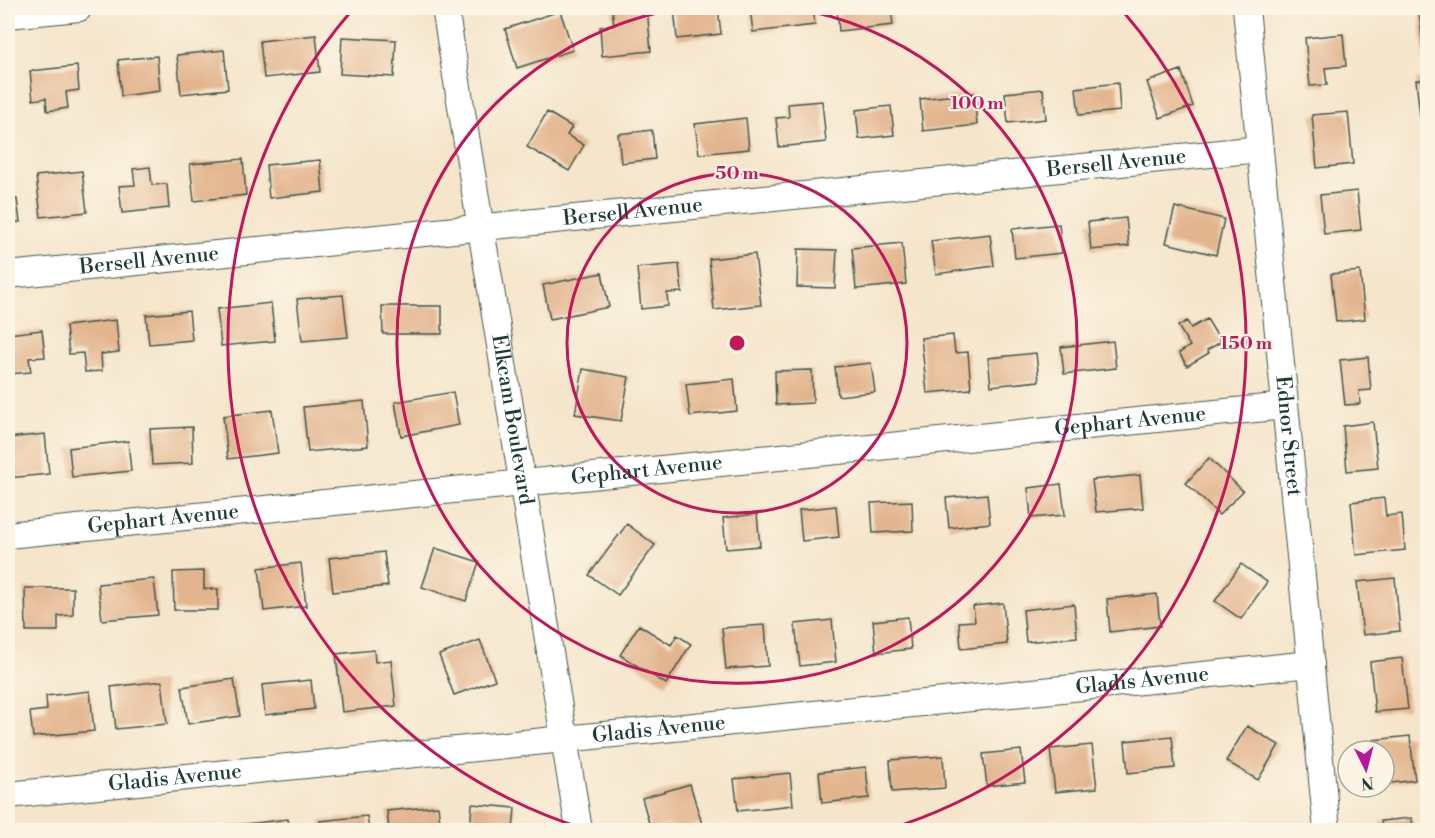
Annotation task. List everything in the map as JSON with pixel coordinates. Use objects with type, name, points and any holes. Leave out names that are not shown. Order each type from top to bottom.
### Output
[{"type":"street","points":[[8,15],[79,8]]},
{"type":"street","name":"Elkcam Boulevard","points":[[445,8],[579,831]]},
{"type":"street","name":"Ednor Street","points":[[1246,8],[1327,831]]},
{"type":"street","name":"Bersell Avenue","points":[[8,275],[1260,149]]},
{"type":"street","name":"Gephart Avenue","points":[[8,535],[1285,406]]},
{"type":"street","name":"Gladis Avenue","points":[[8,795],[1311,664]]},
{"type":"building","points":[[612,8],[647,8],[651,51],[602,56],[600,27],[614,25]]},
{"type":"building","points":[[674,8],[718,8],[721,34],[677,39]]},
{"type":"building","points":[[750,8],[813,8],[815,25],[753,32]]},
{"type":"building","points":[[837,8],[891,8],[893,25],[839,31]]},
{"type":"building","points":[[1428,10],[1428,58],[1424,58],[1419,11]]},
{"type":"building","points":[[560,11],[573,50],[517,68],[505,29]]},
{"type":"building","points":[[1343,34],[1346,66],[1325,68],[1327,85],[1310,86],[1305,38]]},
{"type":"building","points":[[316,35],[320,72],[264,78],[260,41]]},
{"type":"building","points":[[342,37],[396,40],[394,77],[340,74]]},
{"type":"building","points":[[224,50],[228,89],[181,94],[177,55]]},
{"type":"building","points":[[157,56],[160,91],[121,96],[118,60]]},
{"type":"building","points":[[77,66],[79,90],[66,92],[68,108],[47,111],[46,98],[33,100],[30,71]]},
{"type":"building","points":[[1181,70],[1193,106],[1160,118],[1147,82]]},
{"type":"building","points":[[1428,79],[1428,115],[1420,116],[1416,80]]},
{"type":"building","points":[[1118,83],[1120,111],[1079,115],[1076,88]]},
{"type":"building","points":[[1043,89],[1046,119],[1008,123],[1005,93]]},
{"type":"building","points":[[974,93],[977,125],[923,131],[920,99]]},
{"type":"building","points":[[822,101],[826,142],[779,147],[776,118],[789,117],[788,104]]},
{"type":"building","points":[[891,106],[894,135],[859,139],[856,110]]},
{"type":"building","points":[[547,112],[572,127],[567,135],[584,145],[569,171],[527,147]]},
{"type":"building","points":[[1348,112],[1353,164],[1317,168],[1312,115]]},
{"type":"building","points":[[746,118],[749,149],[699,154],[695,124]]},
{"type":"building","points":[[652,130],[655,159],[621,163],[618,134]]},
{"type":"building","points":[[243,159],[246,195],[194,201],[190,164]]},
{"type":"building","points":[[320,160],[323,192],[269,198],[266,165]]},
{"type":"building","points":[[150,167],[152,185],[167,184],[169,208],[122,213],[119,186],[135,185],[133,169]]},
{"type":"building","points":[[82,171],[87,212],[41,217],[36,176]]},
{"type":"building","points":[[1357,191],[1361,230],[1324,234],[1320,195]]},
{"type":"building","points":[[17,199],[20,222],[8,223],[8,200]]},
{"type":"building","points":[[1175,207],[1224,219],[1216,255],[1166,243]]},
{"type":"building","points":[[1126,218],[1129,246],[1091,250],[1088,222]]},
{"type":"building","points":[[1059,224],[1062,253],[1015,258],[1012,229]]},
{"type":"building","points":[[990,234],[994,266],[936,274],[931,241]]},
{"type":"building","points":[[902,243],[906,284],[856,289],[852,248]]},
{"type":"building","points":[[798,249],[837,250],[835,288],[797,287]]},
{"type":"building","points":[[755,254],[761,305],[714,310],[709,259]]},
{"type":"building","points":[[679,264],[682,292],[667,293],[668,306],[641,309],[637,268]]},
{"type":"building","points":[[1360,271],[1365,319],[1336,322],[1331,274]]},
{"type":"building","points":[[602,273],[609,307],[550,319],[543,285]]},
{"type":"building","points":[[343,295],[348,337],[302,341],[297,299]]},
{"type":"building","points":[[271,303],[275,341],[221,346],[217,309]]},
{"type":"building","points":[[382,306],[442,306],[442,334],[383,334]]},
{"type":"building","points":[[189,311],[192,340],[149,344],[146,315]]},
{"type":"building","points":[[1207,319],[1221,342],[1207,350],[1209,353],[1187,366],[1179,353],[1190,346],[1178,326],[1187,321],[1191,328]]},
{"type":"building","points":[[116,320],[119,352],[101,354],[102,371],[85,372],[83,353],[69,354],[66,326]]},
{"type":"building","points":[[42,330],[45,357],[29,358],[31,372],[8,374],[8,334]]},
{"type":"building","points":[[953,335],[955,353],[968,352],[971,389],[927,393],[921,338]]},
{"type":"building","points":[[1113,341],[1116,368],[1064,374],[1061,347]]},
{"type":"building","points":[[1036,353],[1039,381],[991,386],[988,358]]},
{"type":"building","points":[[1368,357],[1371,390],[1359,391],[1360,404],[1345,405],[1340,360]]},
{"type":"building","points":[[871,363],[875,392],[838,396],[835,367]]},
{"type":"building","points":[[583,369],[629,377],[621,421],[575,414]]},
{"type":"building","points":[[812,370],[813,403],[776,405],[775,371]]},
{"type":"building","points":[[734,379],[737,411],[690,416],[686,384]]},
{"type":"building","points":[[453,392],[459,425],[401,436],[395,402]]},
{"type":"building","points":[[364,401],[368,446],[308,452],[303,407]]},
{"type":"building","points":[[272,410],[278,453],[228,459],[223,416]]},
{"type":"building","points":[[1373,422],[1378,468],[1347,471],[1343,426]]},
{"type":"building","points":[[192,427],[193,463],[152,465],[150,429]]},
{"type":"building","points":[[45,434],[49,474],[8,478],[8,438]]},
{"type":"building","points":[[128,441],[131,471],[72,477],[69,448]]},
{"type":"building","points":[[1209,458],[1243,491],[1219,515],[1186,483]]},
{"type":"building","points":[[1140,475],[1143,508],[1096,512],[1092,480]]},
{"type":"building","points":[[1061,484],[1065,515],[1031,518],[1028,488]]},
{"type":"building","points":[[987,494],[990,523],[949,528],[946,498]]},
{"type":"building","points":[[1384,498],[1386,516],[1402,514],[1405,550],[1356,555],[1351,502]]},
{"type":"building","points":[[912,501],[913,531],[873,533],[871,503]]},
{"type":"building","points":[[836,506],[839,537],[802,541],[799,510]]},
{"type":"building","points":[[757,514],[760,546],[726,549],[723,518]]},
{"type":"building","points":[[627,524],[655,545],[618,595],[589,575]]},
{"type":"building","points":[[435,548],[479,562],[466,601],[422,587]]},
{"type":"building","points":[[384,552],[388,586],[333,592],[329,558]]},
{"type":"building","points":[[301,563],[306,606],[264,611],[259,568]]},
{"type":"building","points":[[1241,564],[1267,582],[1241,619],[1215,601]]},
{"type":"building","points":[[204,571],[204,589],[218,589],[218,610],[174,610],[173,572]]},
{"type":"building","points":[[1395,578],[1400,631],[1363,635],[1357,582]]},
{"type":"building","points":[[154,579],[158,615],[102,620],[98,584]]},
{"type":"building","points":[[25,588],[73,588],[73,615],[58,616],[58,631],[26,631]]},
{"type":"building","points":[[1157,594],[1160,626],[1110,632],[1107,599]]},
{"type":"building","points":[[1003,603],[1007,644],[961,649],[959,622],[975,621],[973,606]]},
{"type":"building","points":[[1074,604],[1077,637],[1026,642],[1023,610]]},
{"type":"building","points":[[908,617],[911,649],[876,653],[873,621]]},
{"type":"building","points":[[832,620],[836,662],[800,666],[795,624]]},
{"type":"building","points":[[639,625],[671,645],[677,635],[691,644],[666,684],[620,655]]},
{"type":"building","points":[[765,625],[768,666],[726,669],[722,628]]},
{"type":"building","points":[[480,640],[495,680],[454,695],[439,655]]},
{"type":"building","points":[[374,650],[375,662],[391,660],[396,706],[342,712],[336,654]]},
{"type":"building","points":[[1402,658],[1408,709],[1375,712],[1370,662]]},
{"type":"building","points":[[234,679],[240,716],[188,724],[182,687]]},
{"type":"building","points":[[311,680],[314,709],[265,715],[262,685]]},
{"type":"building","points":[[162,681],[167,724],[116,729],[111,687]]},
{"type":"building","points":[[90,691],[94,731],[33,737],[30,712],[47,710],[46,696]]},
{"type":"building","points":[[1247,726],[1279,745],[1258,780],[1226,761]]},
{"type":"building","points":[[1172,736],[1175,768],[1128,773],[1125,741]]},
{"type":"building","points":[[1410,736],[1415,780],[1396,782],[1396,739],[1382,739]]},
{"type":"building","points":[[1092,745],[1097,788],[1055,792],[1050,749]]},
{"type":"building","points":[[1021,750],[1025,782],[987,786],[983,754]]},
{"type":"building","points":[[943,756],[945,788],[892,792],[890,760]]},
{"type":"building","points":[[866,767],[869,798],[822,803],[819,772]]},
{"type":"building","points":[[790,773],[793,805],[738,811],[734,779]]},
{"type":"building","points":[[690,784],[702,824],[672,830],[670,824],[651,830],[642,798]]},
{"type":"building","points":[[472,804],[515,808],[513,830],[470,830]]},
{"type":"building","points":[[438,806],[441,830],[389,830],[387,811]]},
{"type":"building","points":[[367,816],[369,830],[321,830],[320,821]]},
{"type":"building","points":[[1412,818],[1413,830],[1382,830],[1381,821]]},
{"type":"building","points":[[288,819],[290,830],[231,830],[230,826]]}]
